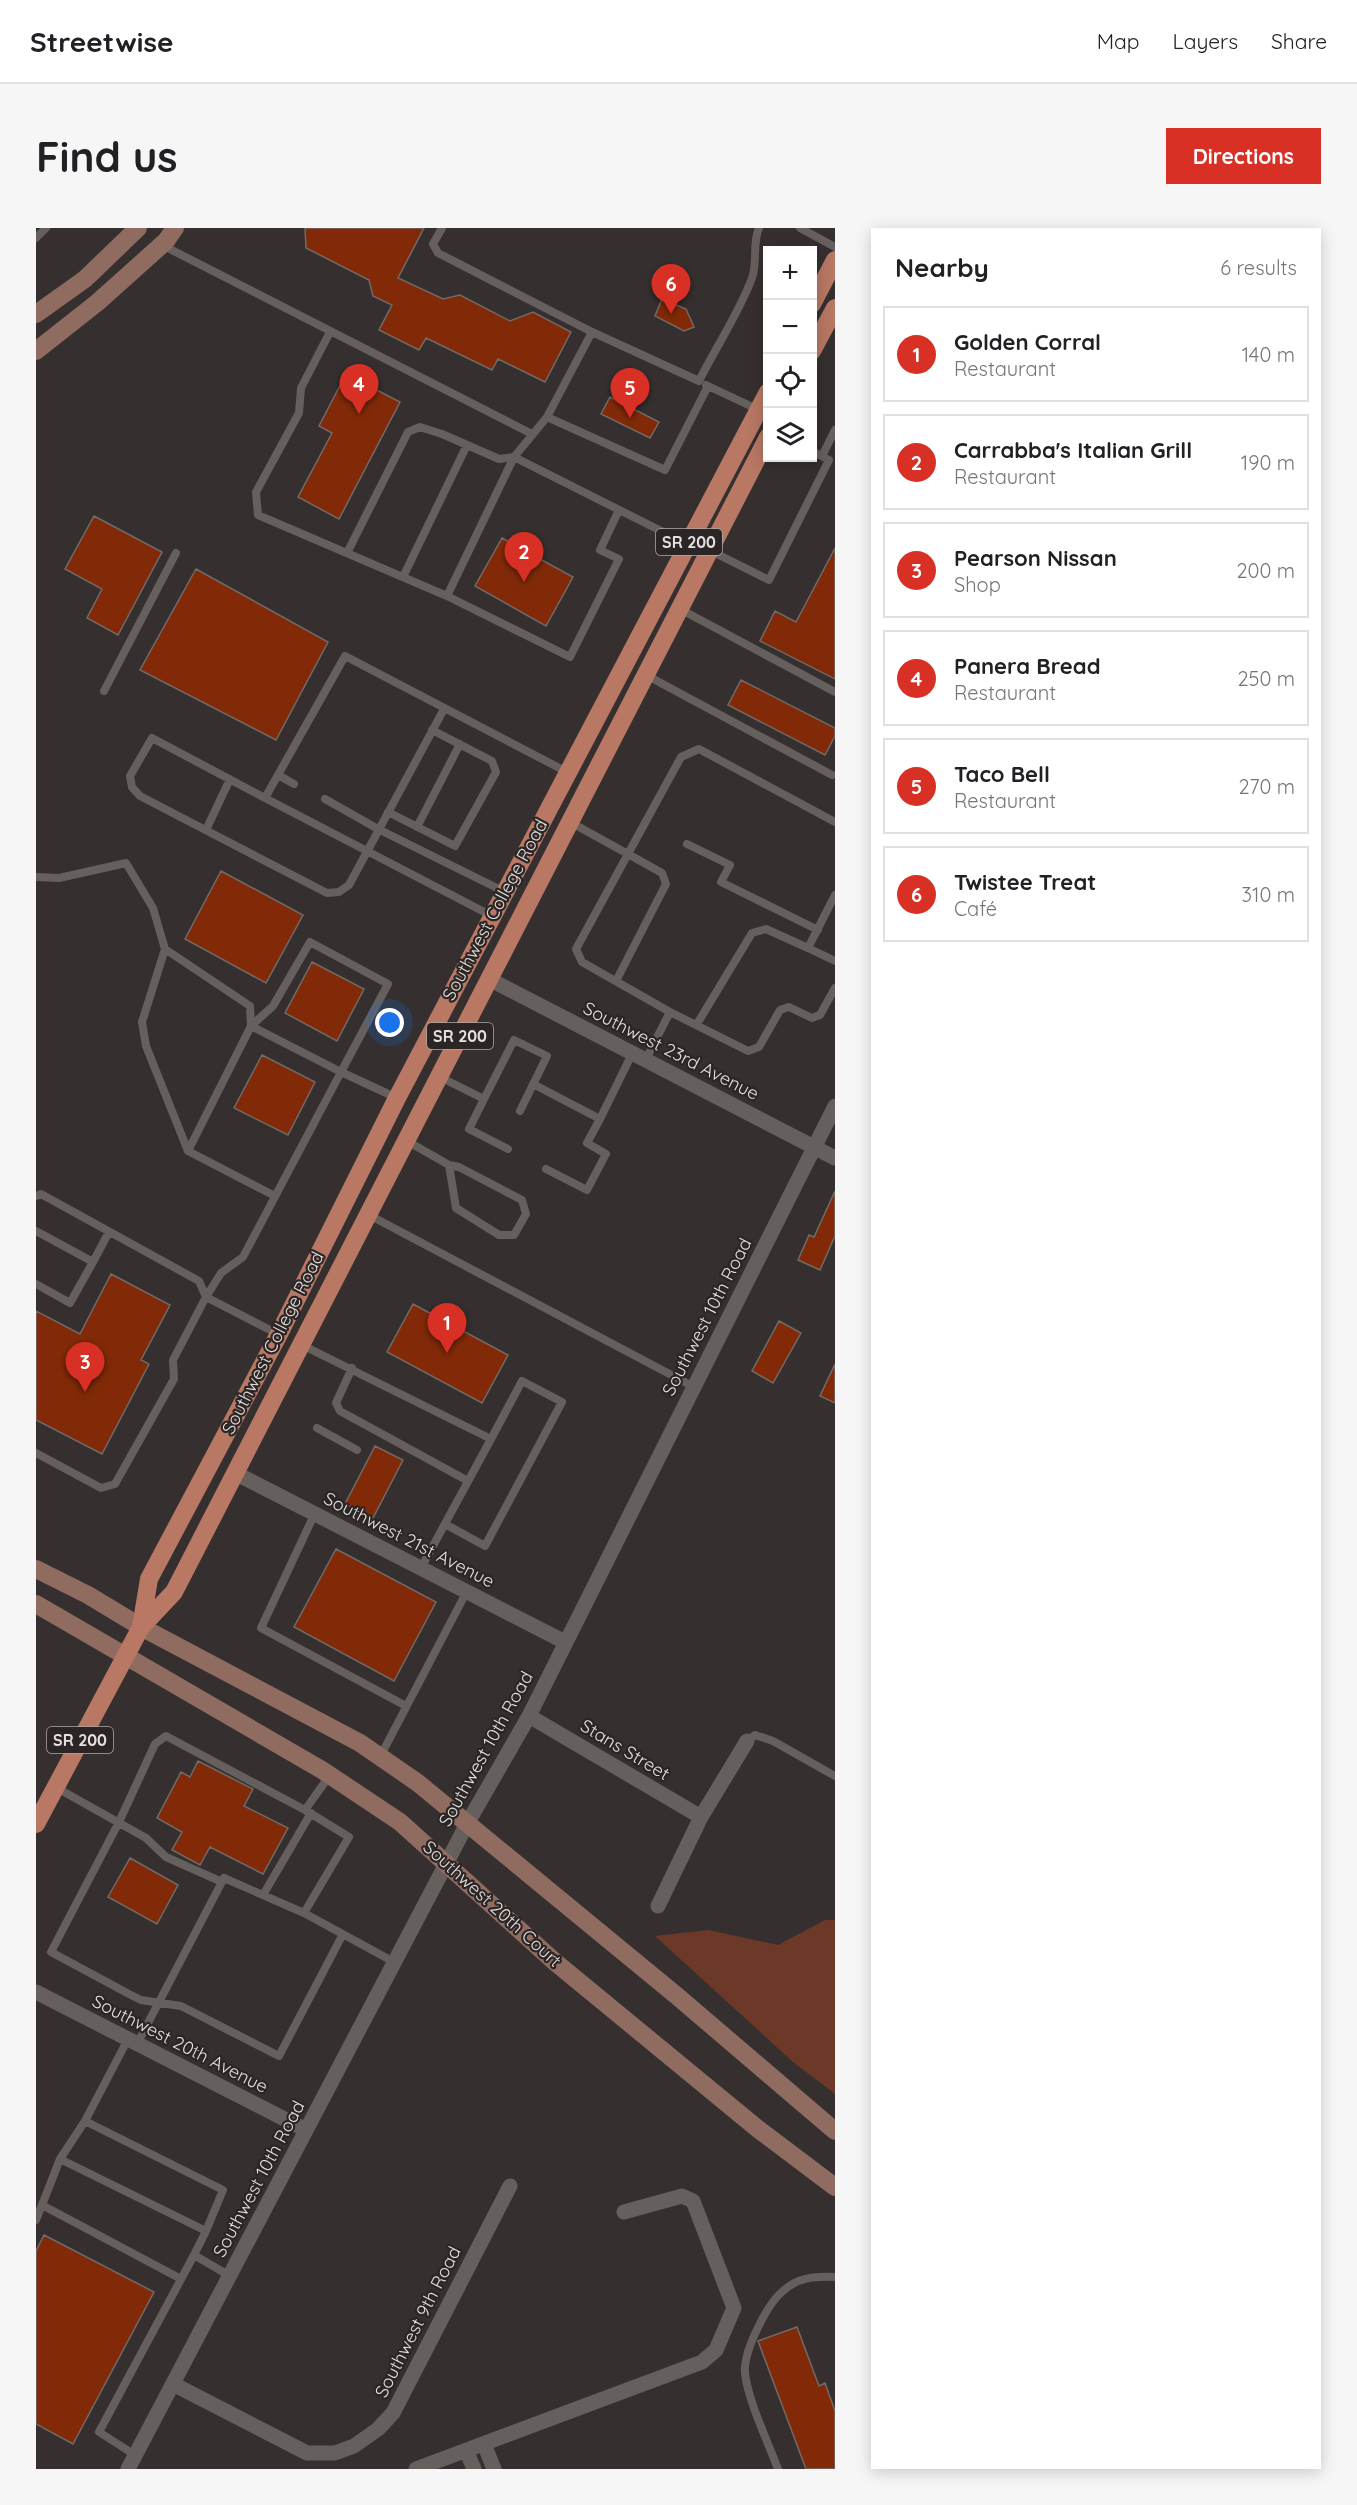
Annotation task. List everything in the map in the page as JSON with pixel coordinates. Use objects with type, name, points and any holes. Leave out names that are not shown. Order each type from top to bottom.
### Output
[{"type":"main road","points":[[36,314],[85,279],[138,228]]},
{"type":"main road","points":[[36,351],[98,302],[162,245],[175,228]]},
{"type":"main road","points":[[815,300],[835,260]]},
{"type":"main road","points":[[817,343],[835,308]]},
{"type":"main road","name":"Southwest College Road","points":[[141,1627],[149,1579],[279,1334],[397,1098],[763,402]]},
{"type":"main road","name":"Southwest College Road","points":[[36,1824],[141,1627],[174,1592],[763,447]]},
{"type":"main road","points":[[36,1569],[88,1595],[141,1627],[360,1743],[380,1756],[418,1783],[677,1996],[835,2131]]},
{"type":"main road","name":"Southwest 20th Court","points":[[36,1604],[330,1775],[400,1822],[555,1962],[758,2129],[835,2187]]},
{"type":"street","name":"Southwest 23rd Avenue","points":[[489,979],[835,1158]]},
{"type":"street","name":"Southwest 10th Road","points":[[128,2469],[467,1824],[530,1716],[835,1106]]},
{"type":"street","name":"Southwest 21st Avenue","points":[[235,1473],[565,1642]]},
{"type":"street","name":"Stans Street","points":[[530,1716],[701,1817]]},
{"type":"street","points":[[658,1906],[701,1817],[747,1741]]},
{"type":"street","name":"Southwest 20th Avenue","points":[[36,1992],[306,2130]]},
{"type":"street","name":"Southwest 9th Road","points":[[173,2384],[307,2453],[335,2453],[354,2446],[378,2429],[393,2413],[510,2186]]},
{"type":"street","points":[[416,2469],[702,2362],[716,2350],[734,2308],[693,2201],[682,2196],[624,2212]]},
{"type":"street","points":[[484,2444],[494,2469]]},
{"type":"street","points":[[466,2451],[474,2469]]},
{"type":"lane","points":[[36,238],[46,228]]},
{"type":"lane","points":[[442,228],[433,244],[438,253],[592,332],[759,410]]},
{"type":"lane","points":[[699,381],[753,277],[756,254],[755,235],[759,228]]},
{"type":"lane","points":[[800,228],[835,247]]},
{"type":"lane","points":[[162,245],[532,434]]},
{"type":"lane","points":[[330,332],[301,388],[299,413],[256,492],[258,515],[447,596],[570,657],[619,559],[600,549],[620,510]]},
{"type":"lane","points":[[447,596],[514,457],[547,417],[592,332]]},
{"type":"lane","points":[[547,417],[665,470],[708,386]]},
{"type":"lane","points":[[347,553],[408,432],[420,427],[467,444],[499,459],[514,457],[687,544]]},
{"type":"lane","points":[[711,551],[769,580],[829,459],[835,430]]},
{"type":"lane","points":[[403,577],[467,444]]},
{"type":"lane","points":[[104,691],[176,553]]},
{"type":"lane","points":[[680,609],[835,692]]},
{"type":"lane","points":[[265,798],[345,657],[568,773]]},
{"type":"lane","points":[[646,675],[832,775]]},
{"type":"lane","points":[[444,709],[366,850],[349,885],[339,892],[327,893],[140,796],[132,787],[130,777],[152,738],[265,798],[366,850],[492,916]]},
{"type":"lane","points":[[388,812],[455,846],[496,771],[492,761],[432,730]]},
{"type":"lane","points":[[417,827],[460,744]]},
{"type":"lane","points":[[835,822],[699,749],[681,756],[576,949],[582,962],[670,1012],[748,1051],[759,1047],[780,1010],[789,1007],[812,1018],[820,1015],[835,988]]},
{"type":"lane","points":[[278,775],[294,784]]},
{"type":"lane","points":[[206,830],[230,779]]},
{"type":"lane","points":[[325,799],[378,829],[505,892]]},
{"type":"lane","points":[[570,822],[662,873],[666,884],[616,981]]},
{"type":"lane","points":[[687,844],[730,865],[721,882],[818,930]]},
{"type":"lane","points":[[36,877],[59,878],[126,863],[153,908],[165,949],[142,1022],[146,1046],[188,1151],[275,1196]]},
{"type":"lane","points":[[808,948],[835,895]]},
{"type":"lane","points":[[697,1024],[752,933],[766,928],[835,961]]},
{"type":"lane","points":[[36,1453],[101,1488],[115,1484],[174,1379],[173,1360],[206,1298],[221,1274],[243,1257],[388,984],[310,942],[273,1006],[251,1026],[188,1151]]},
{"type":"lane","points":[[165,949],[250,1006],[251,1026]]},
{"type":"lane","points":[[546,1169],[587,1190],[606,1154],[586,1143],[638,1057],[670,1012]]},
{"type":"lane","points":[[251,1026],[397,1098]]},
{"type":"lane","points":[[508,1149],[469,1129],[514,1040],[547,1056],[520,1111]]},
{"type":"lane","points":[[438,1077],[484,1099]]},
{"type":"lane","points":[[533,1084],[600,1119]]},
{"type":"lane","points":[[405,1140],[522,1200],[526,1214],[514,1235],[499,1235],[456,1208],[449,1164]]},
{"type":"lane","points":[[36,1196],[41,1194],[199,1281],[206,1298],[279,1334]]},
{"type":"lane","points":[[368,1214],[694,1387]]},
{"type":"lane","points":[[36,1231],[93,1262]]},
{"type":"lane","points":[[36,1284],[70,1303],[110,1232]]},
{"type":"lane","points":[[301,1344],[491,1438]]},
{"type":"lane","points":[[352,1368],[336,1403],[340,1411],[468,1482]]},
{"type":"lane","points":[[421,1568],[522,1381],[562,1402],[485,1546],[445,1524]]},
{"type":"lane","points":[[317,1428],[357,1450]]},
{"type":"lane","points":[[315,1513],[261,1628],[406,1706]]},
{"type":"lane","points":[[380,1756],[467,1592]]},
{"type":"lane","points":[[747,1741],[754,1735],[773,1741],[835,1776]]},
{"type":"lane","points":[[304,1913],[350,1837],[308,1811],[166,1736],[155,1744],[119,1822],[51,1952],[141,2000],[181,2006],[279,2056],[342,1934]]},
{"type":"lane","points":[[263,1895],[330,1775]]},
{"type":"lane","points":[[55,1787],[146,1838],[166,1857],[222,1882]]},
{"type":"lane","points":[[36,2220],[60,2159],[158,2002],[224,1878],[304,1913],[394,1962]]},
{"type":"lane","points":[[85,2121],[223,2190],[194,2255],[99,2432],[135,2455]]},
{"type":"lane","points":[[60,2159],[206,2230]]},
{"type":"lane","points":[[42,2205],[181,2279]]},
{"type":"lane","points":[[194,2255],[230,2276]]},
{"type":"lane","points":[[778,2469],[746,2378],[747,2359],[764,2318],[783,2290],[812,2276],[835,2277]]},
{"type":"shaded area","points":[[825,1920],[835,1920],[835,2094],[793,2062],[655,1936],[708,1930],[778,1945]]},
{"type":"building","points":[[305,228],[424,228],[398,278],[443,299],[460,295],[510,321],[533,312],[571,332],[545,382],[498,359],[492,370],[426,338],[419,350],[379,330],[392,305],[373,296],[369,280],[306,248]]},
{"type":"building","points":[[662,299],[686,309],[694,327],[684,331],[655,316]]},
{"type":"building","points":[[346,374],[400,402],[339,519],[298,497],[332,433],[319,426]]},
{"type":"building","points":[[610,397],[659,422],[650,438],[601,414]]},
{"type":"building","points":[[94,516],[162,552],[118,635],[87,618],[102,589],[65,569]]},
{"type":"building","points":[[502,538],[573,577],[546,626],[475,586]]},
{"type":"building","points":[[835,548],[835,679],[760,641],[775,611],[796,622]]},
{"type":"building","points":[[196,569],[328,642],[276,740],[140,670]]},
{"type":"building","points":[[741,680],[835,728],[835,736],[825,755],[728,705]]},
{"type":"building","points":[[221,871],[303,915],[266,983],[185,939]]},
{"type":"building","points":[[312,962],[364,989],[337,1041],[285,1013]]},
{"type":"building","points":[[262,1055],[315,1082],[288,1135],[234,1108]]},
{"type":"building","points":[[835,1191],[835,1236],[820,1270],[798,1260],[809,1235],[814,1237]]},
{"type":"building","points":[[111,1274],[170,1305],[141,1360],[149,1364],[102,1454],[36,1420],[36,1311],[80,1334]]},
{"type":"building","points":[[413,1304],[508,1355],[482,1403],[387,1352]]},
{"type":"building","points":[[779,1321],[801,1333],[773,1383],[752,1371]]},
{"type":"building","points":[[835,1364],[835,1403],[820,1396]]},
{"type":"building","points":[[375,1446],[403,1460],[373,1518],[345,1504]]},
{"type":"building","points":[[336,1549],[436,1602],[394,1681],[294,1627]]},
{"type":"building","points":[[198,1761],[253,1789],[244,1806],[288,1828],[263,1874],[210,1847],[200,1865],[172,1850],[182,1832],[157,1818],[181,1772],[190,1777]]},
{"type":"building","points":[[130,1858],[178,1885],[157,1924],[108,1897]]},
{"type":"building","points":[[44,2235],[154,2292],[73,2444],[36,2424],[36,2251]]},
{"type":"building","points":[[797,2327],[819,2386],[825,2383],[835,2411],[835,2469],[806,2469],[758,2341]]},
{"type":"place","name":"Twistee Treat","points":[[671,314]]},
{"type":"place","name":"Panera Bread","points":[[359,414]]},
{"type":"place","name":"Taco Bell","points":[[630,418]]},
{"type":"place","name":"Carrabba's Italian Grill","points":[[524,582]]},
{"type":"place","name":"Golden Corral","points":[[447,1353]]},
{"type":"place","name":"Pearson Nissan","points":[[85,1392]]}]
